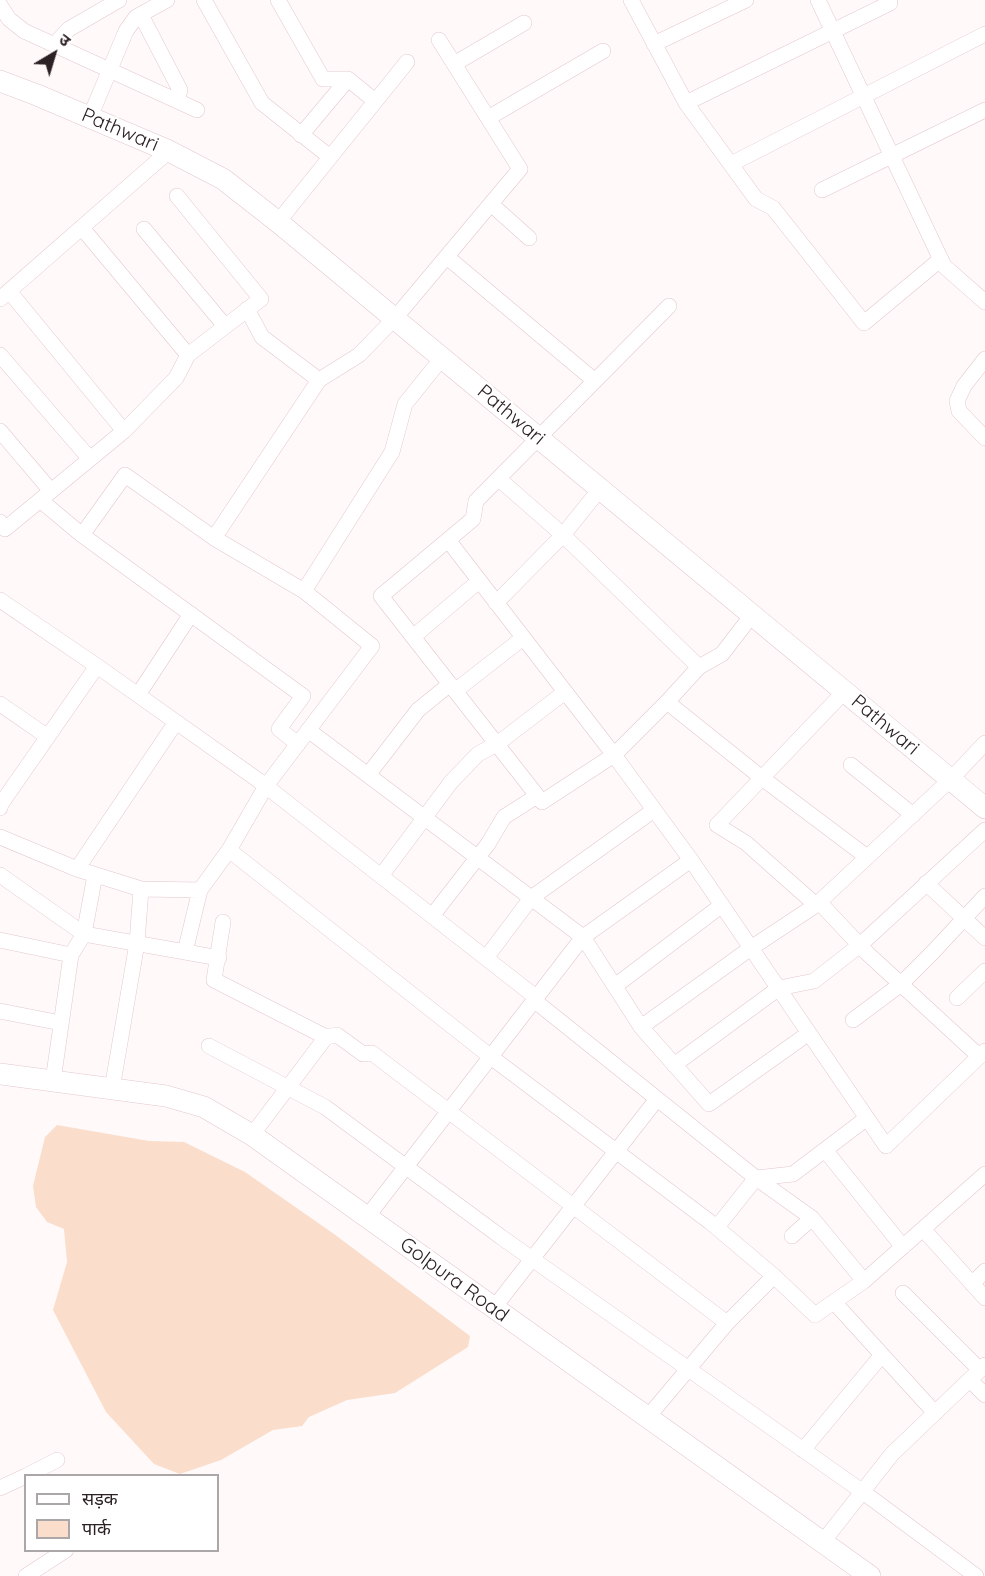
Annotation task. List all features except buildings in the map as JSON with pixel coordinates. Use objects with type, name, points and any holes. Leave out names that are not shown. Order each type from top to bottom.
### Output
[{"type":"street","points":[[9,0],[0,5],[9,19],[24,31],[197,110]]},
{"type":"street","points":[[54,45],[69,29],[119,0]]},
{"type":"street","points":[[125,0],[139,16],[180,90],[177,101]]},
{"type":"street","points":[[90,117],[126,31],[139,16],[167,0]]},
{"type":"street","points":[[204,0],[262,103],[330,158]]},
{"type":"street","points":[[278,0],[322,79],[348,79],[375,101]]},
{"type":"street","points":[[631,0],[686,103],[756,199],[772,208],[864,323],[941,259]]},
{"type":"street","points":[[654,45],[746,0]]},
{"type":"street","points":[[818,0],[944,266],[985,302]]},
{"type":"street","points":[[686,103],[890,3]]},
{"type":"street","points":[[454,64],[524,23]]},
{"type":"street","points":[[731,164],[985,34]]},
{"type":"street","points":[[214,538],[319,380],[359,355],[395,318],[520,169],[439,40]]},
{"type":"street","points":[[488,118],[603,51]]},
{"type":"street","points":[[279,222],[406,62]]},
{"type":"street","points":[[301,135],[348,79]]},
{"type":"street","name":"Pathwari","points":[[0,81],[169,151],[223,179],[279,222],[985,808]]},
{"type":"street","points":[[822,190],[985,110]]},
{"type":"street","points":[[124,431],[5,295],[169,151]]},
{"type":"street","points":[[0,522],[5,529],[124,431],[176,378],[188,355],[261,299],[177,196]]},
{"type":"street","points":[[491,204],[529,238]]},
{"type":"street","points":[[82,228],[188,355]]},
{"type":"street","points":[[144,229],[225,326]]},
{"type":"street","points":[[447,257],[595,381]]},
{"type":"street","points":[[669,306],[476,501],[473,519],[381,596],[542,802],[614,755],[699,667],[722,654],[752,615]]},
{"type":"street","points":[[248,309],[262,337],[319,380]]},
{"type":"street","points":[[0,355],[90,459]]},
{"type":"street","points":[[304,591],[392,452],[405,404],[442,358]]},
{"type":"street","points":[[985,359],[964,386],[957,401],[958,411],[985,438]]},
{"type":"street","points":[[0,431],[45,496],[82,536],[303,696],[279,729],[298,744]]},
{"type":"street","points":[[82,536],[125,475],[214,538],[304,591],[372,646],[266,786],[229,850],[200,890],[185,952]]},
{"type":"street","points":[[499,479],[563,535],[699,667]]},
{"type":"street","points":[[496,603],[563,535],[600,489]]},
{"type":"street","points":[[448,540],[614,755],[691,860],[886,1146],[982,1054],[901,984],[817,904],[746,843],[717,825],[844,692]]},
{"type":"street","points":[[413,637],[479,581]]},
{"type":"street","points":[[0,600],[266,786],[486,958],[756,1178],[812,1218],[864,1281]]},
{"type":"street","points":[[138,695],[191,614]]},
{"type":"street","points":[[368,775],[418,710],[523,638]]},
{"type":"street","points":[[0,805],[97,666]]},
{"type":"street","points":[[381,876],[451,782],[478,754],[497,744],[565,692]]},
{"type":"street","points":[[667,702],[762,778],[867,857]]},
{"type":"street","points":[[0,704],[48,736]]},
{"type":"street","points":[[77,869],[176,722]]},
{"type":"street","points":[[308,730],[583,937],[641,1027],[709,1104],[809,1033]]},
{"type":"street","points":[[641,1027],[817,904],[951,779],[985,743]]},
{"type":"street","points":[[851,765],[913,815]]},
{"type":"street","points":[[432,916],[477,858],[504,817],[537,796]]},
{"type":"street","points":[[486,958],[531,898],[654,810]]},
{"type":"street","points":[[674,1065],[779,988],[814,981],[860,945],[985,830]]},
{"type":"street","points":[[0,837],[77,869],[141,889],[200,890]]},
{"type":"street","points":[[229,850],[491,1057],[717,1227],[815,1315],[864,1281],[985,1174]]},
{"type":"street","points":[[366,1217],[583,937],[691,860]]},
{"type":"street","points":[[0,875],[84,934],[219,958]]},
{"type":"street","points":[[53,1081],[71,954],[84,934],[96,875]]},
{"type":"street","points":[[926,883],[985,938]]},
{"type":"street","points":[[112,1089],[137,943],[141,889]]},
{"type":"street","points":[[853,1020],[901,984],[985,896]]},
{"type":"street","points":[[615,986],[722,905]]},
{"type":"street","points":[[223,922],[214,980],[326,1037],[337,1035],[363,1054],[372,1053],[727,1323]]},
{"type":"street","points":[[0,940],[71,954]]},
{"type":"street","points":[[957,998],[985,971]]},
{"type":"street","points":[[0,1011],[61,1023]]},
{"type":"street","points":[[252,1135],[326,1037]]},
{"type":"street","points":[[209,1046],[325,1107],[687,1369],[863,1492],[976,1576]]},
{"type":"street","name":"Golpura Road","points":[[0,1074],[166,1096],[204,1107],[252,1135],[870,1576]]},
{"type":"street","points":[[493,1309],[657,1099]]},
{"type":"street","points":[[717,1227],[756,1178],[793,1174],[867,1118]]},
{"type":"street","points":[[825,1150],[903,1246]]},
{"type":"street","points":[[792,1236],[812,1218]]},
{"type":"street","points":[[923,1229],[985,1298]]},
{"type":"street","points":[[972,1284],[985,1271]]},
{"type":"street","points":[[647,1418],[727,1323],[774,1276]]},
{"type":"street","points":[[903,1293],[978,1372],[985,1395]]},
{"type":"street","points":[[834,1302],[934,1413]]},
{"type":"street","points":[[803,1450],[881,1356]]},
{"type":"street","points":[[822,1543],[892,1454],[978,1372]]},
{"type":"street","points":[[30,1474],[57,1460]]},
{"type":"street","points":[[0,1488],[24,1477]]},
{"type":"street","points":[[26,1576],[64,1552]]},
{"type":"green space","points":[[57,1125],[149,1141],[184,1142],[245,1172],[334,1234],[470,1336],[468,1347],[395,1393],[347,1400],[309,1417],[302,1426],[273,1430],[221,1460],[180,1474],[154,1464],[106,1412],[53,1310],[67,1262],[64,1229],[47,1222],[36,1207],[33,1186],[45,1137]]}]
